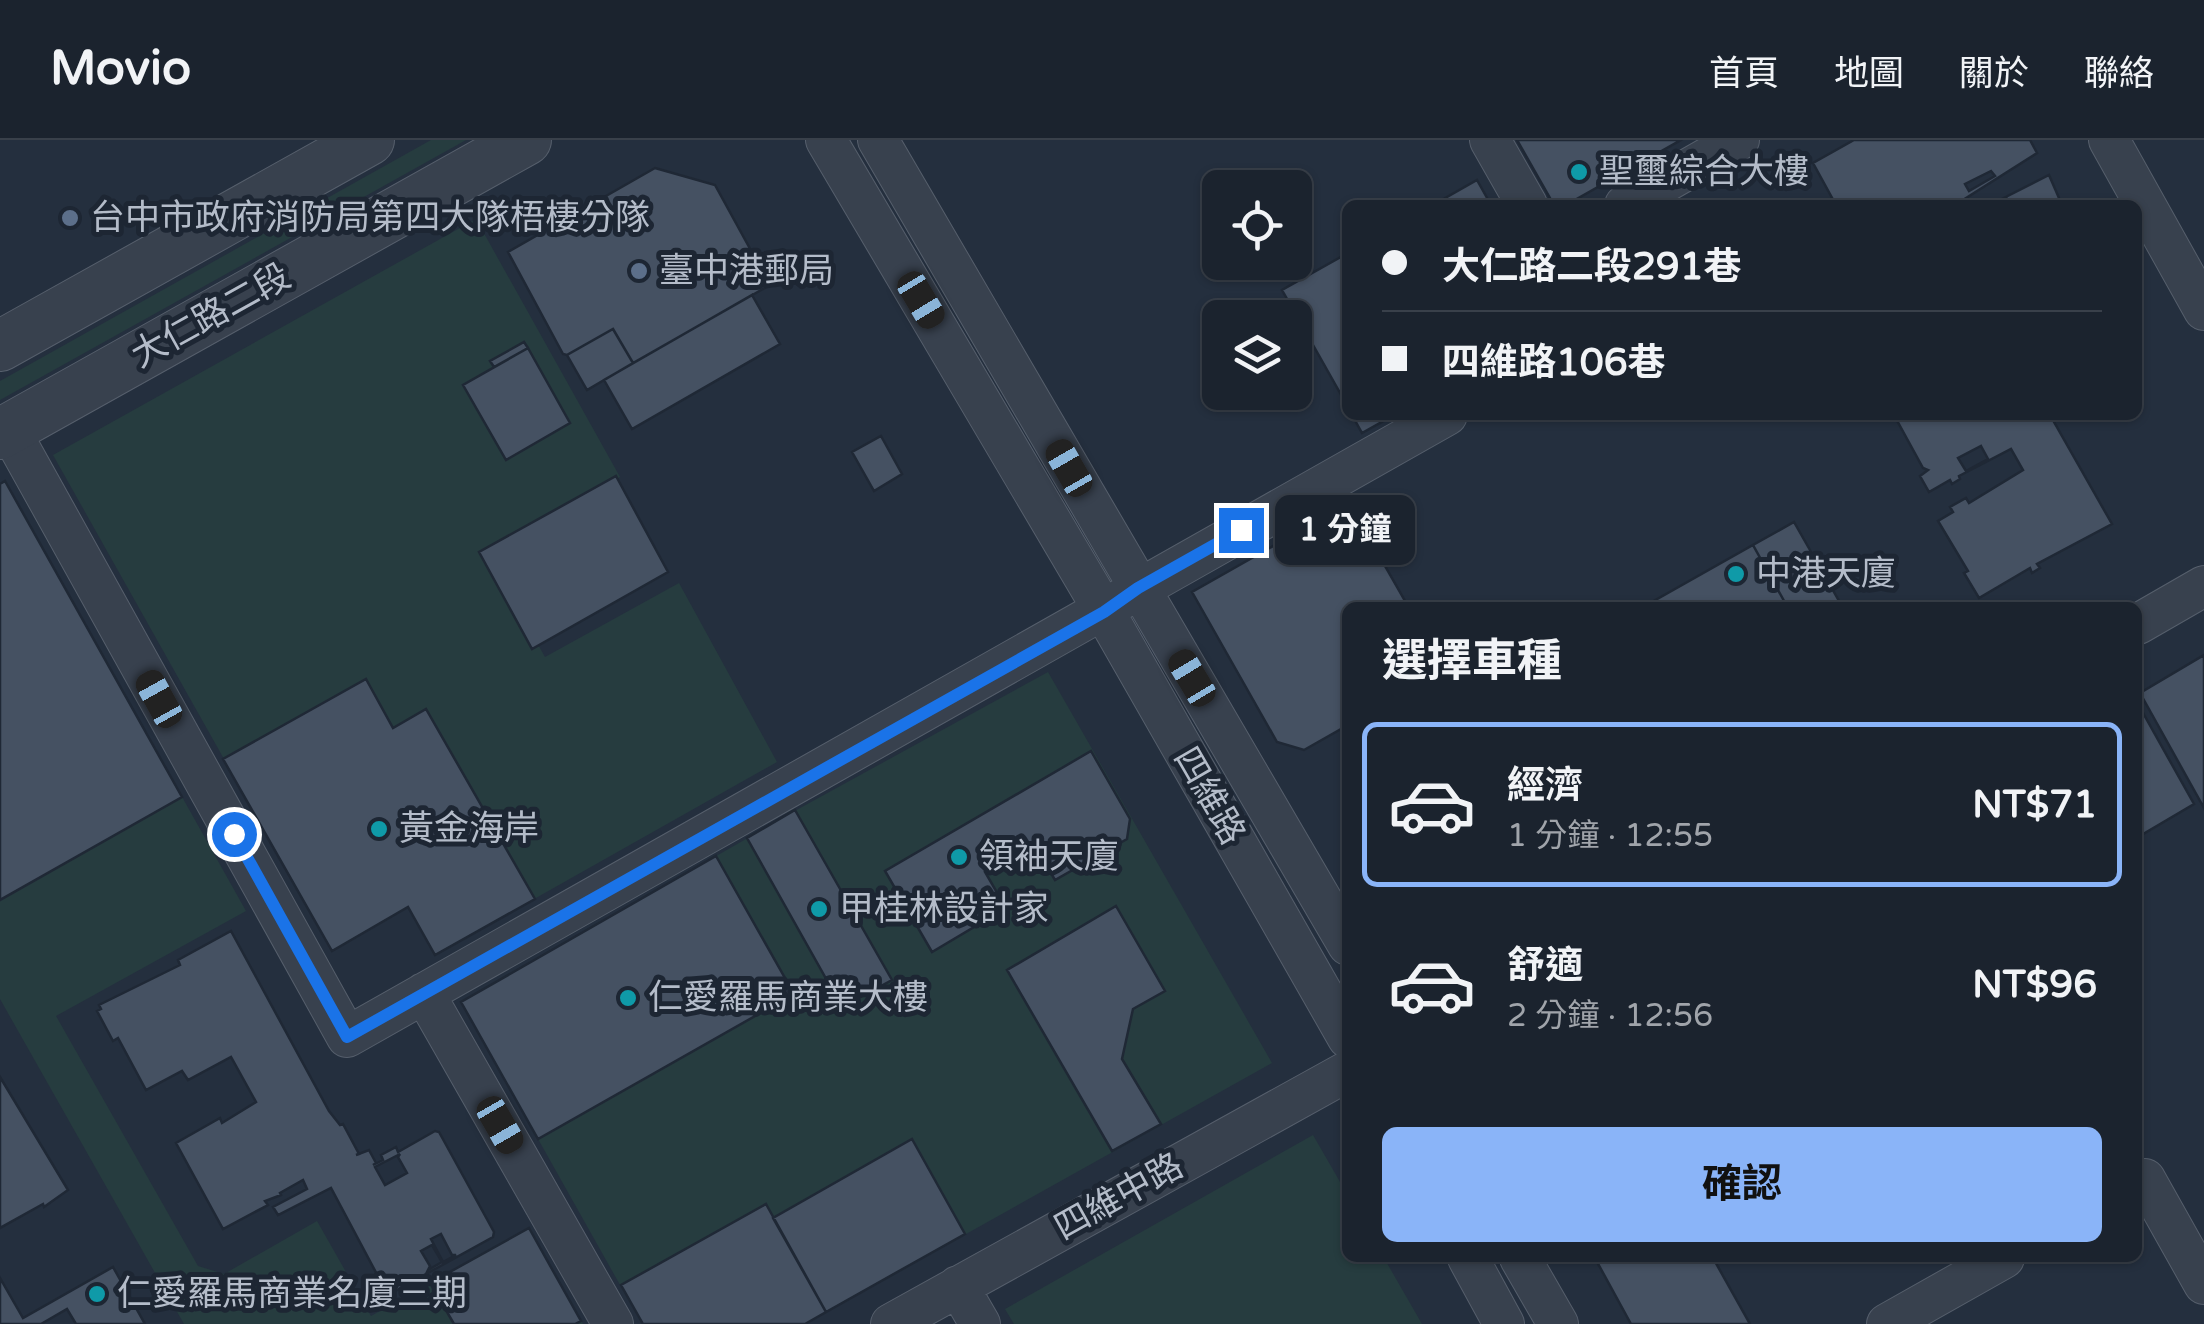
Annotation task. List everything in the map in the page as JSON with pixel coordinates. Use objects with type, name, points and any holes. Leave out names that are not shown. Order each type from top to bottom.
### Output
[{"type":"street","points":[[0,346],[369,140]]},
{"type":"street","name":"大仁路二段","points":[[4,431],[526,140]]},
{"type":"street","name":"四維路","points":[[826,140],[1104,612],[1342,1028]]},
{"type":"street","name":"四維路","points":[[878,140],[1342,934]]},
{"type":"street","points":[[1490,140],[1523,200]]},
{"type":"street","points":[[1634,200],[1739,140]]},
{"type":"street","points":[[2108,140],[2194,268],[2204,310]]},
{"type":"street","points":[[4,431],[347,1037],[1438,420]]},
{"type":"street","points":[[2142,622],[2204,586]]},
{"type":"street","points":[[424,993],[613,1324]]},
{"type":"street","name":"四維中路","points":[[891,1324],[1342,1074]]},
{"type":"street","points":[[2142,1182],[2204,1284]]},
{"type":"street","points":[[1470,1262],[1504,1324]]},
{"type":"street","points":[[1522,1262],[1558,1324]]},
{"type":"street","points":[[1886,1324],[1997,1262]]},
{"type":"street","points":[[958,1286],[980,1324]]},
{"type":"green space","points":[[431,140],[466,140],[0,400],[0,381]]},
{"type":"green space","points":[[476,219],[620,477],[491,561],[545,657],[679,583],[777,762],[435,955],[408,907],[332,951],[53,455]]},
{"type":"green space","points":[[5,481],[246,911],[56,1016],[198,1266],[224,1274],[317,1221],[371,1316],[529,1228],[583,1324],[184,1324],[0,999],[0,484]]},
{"type":"green space","points":[[1048,672],[1272,1063],[805,1324],[642,1324],[461,1002]]},
{"type":"green space","points":[[1313,1135],[1342,1185],[1342,1262],[1386,1262],[1422,1324],[1014,1324],[1005,1309]]},
{"type":"building","name":"聖璽綜合大樓","points":[[1517,140],[1681,140],[1575,200],[1551,200]]},
{"type":"building","points":[[1854,140],[2030,140],[2037,153],[1963,200],[1833,200],[1813,163]],"holes":[[[1991,171],[1995,176],[1969,191],[1965,184]]]},
{"type":"building","name":"臺中港郵局","points":[[655,168],[715,185],[770,285],[633,363],[613,329],[563,354],[508,252]]},
{"type":"building","points":[[2049,175],[2060,200],[2007,199],[2000,200]]},
{"type":"building","points":[[1477,180],[1488,200],[1442,200]]},
{"type":"building","points":[[1342,256],[1342,396],[1312,343],[1312,300],[1288,300],[1282,290],[1300,280],[1312,280],[1312,273]]},
{"type":"building","points":[[752,295],[780,344],[632,429],[604,380]]},
{"type":"building","points":[[613,329],[633,363],[587,390],[567,355]]},
{"type":"building","points":[[524,342],[528,348],[494,367],[490,361]]},
{"type":"building","points":[[528,348],[570,423],[506,460],[463,385]]},
{"type":"building","points":[[1355,420],[1385,420],[1362,433]]},
{"type":"building","points":[[1897,420],[2053,420],[2112,524],[2037,564],[2040,568],[2032,573],[2030,568],[1979,598],[1938,521],[1953,512],[1950,507],[1966,498],[1969,503],[2023,470],[2011,449],[1959,476],[1952,484],[1950,480],[1929,492],[1920,476],[1928,470],[1923,468]],"holes":[[[1981,446],[1988,459],[1966,471],[1958,458]]]},
{"type":"building","points":[[881,436],[902,474],[874,491],[852,452]]},
{"type":"building","points":[[616,476],[668,572],[532,649],[479,552]]},
{"type":"building","points":[[5,481],[182,797],[0,900],[0,484]]},
{"type":"building","points":[[1349,503],[1406,602],[1342,602],[1342,728],[1304,750],[1277,742],[1192,592]]},
{"type":"building","points":[[1794,522],[1840,602],[1785,602],[1753,545]]},
{"type":"building","name":"中港天廈","points":[[1753,545],[1785,602],[1652,602]]},
{"type":"building","points":[[2204,655],[2204,808],[2142,697],[2142,692]]},
{"type":"building","name":"黃金海岸","points":[[366,679],[393,728],[426,709],[535,899],[435,955],[408,907],[332,951],[223,759]]},
{"type":"building","points":[[2142,711],[2194,804],[2142,835]]},
{"type":"building","name":"領袖天廈","points":[[1091,751],[1130,819],[1127,839],[1055,880],[1033,843],[985,872],[1006,908],[932,952],[885,871]]},
{"type":"building","name":"甲桂林設計家","points":[[795,810],[892,980],[842,1007],[747,838]]},
{"type":"building","name":"仁愛羅馬商業大樓","points":[[716,856],[794,994],[538,1139],[461,1002]]},
{"type":"building","points":[[1116,906],[1165,991],[1133,1009],[1122,1059],[1161,1124],[1112,1151],[1007,970]]},
{"type":"building","points":[[231,931],[329,1111],[343,1124],[359,1154],[369,1150],[376,1163],[373,1165],[383,1160],[381,1155],[396,1147],[398,1152],[439,1132],[494,1232],[493,1237],[388,1295],[331,1188],[278,1215],[273,1207],[307,1189],[303,1180],[265,1201],[268,1205],[223,1229],[176,1143],[220,1118],[222,1123],[256,1102],[231,1057],[188,1080],[182,1071],[146,1090],[118,1038],[113,1041],[97,1011],[101,1009],[99,1005],[180,965],[178,960]],"holes":[[[400,1154],[407,1173],[385,1185],[375,1167]],[[441,1234],[452,1255],[456,1255],[443,1262],[431,1239]],[[432,1245],[442,1262],[428,1270],[430,1266],[421,1251]]]},
{"type":"building","points":[[0,1077],[68,1190],[44,1207],[43,1204],[0,1228]]},
{"type":"building","points":[[912,1139],[965,1234],[826,1312],[773,1218]]},
{"type":"building","points":[[766,1204],[826,1312],[805,1324],[643,1324],[621,1285]]},
{"type":"building","points":[[529,1228],[581,1321],[454,1324],[430,1283]]},
{"type":"building","points":[[1597,1262],[1715,1262],[1750,1324],[1631,1324]]},
{"type":"building","name":"仁愛羅馬商業名廈三期","points":[[113,1267],[145,1324],[76,1324],[67,1309],[41,1324],[0,1324],[0,1278],[23,1318]]},
{"type":"place","name":"聖璽綜合大樓","points":[[1579,172]]},
{"type":"place","name":"台中市政府消防局第四大隊梧棲分隊","points":[[70,218]]},
{"type":"place","name":"臺中港郵局","points":[[639,271]]},
{"type":"place","name":"中港天廈","points":[[1736,574]]},
{"type":"place","name":"黃金海岸","points":[[379,829]]},
{"type":"place","name":"領袖天廈","points":[[959,857]]},
{"type":"place","name":"甲桂林設計家","points":[[819,909]]},
{"type":"place","name":"仁愛羅馬商業大樓","points":[[628,998]]},
{"type":"place","name":"仁愛羅馬商業名廈三期","points":[[97,1294]]},
{"type":"route","points":[[234,834],[347,1037],[1104,612],[1138,588],[1241,530]]}]
